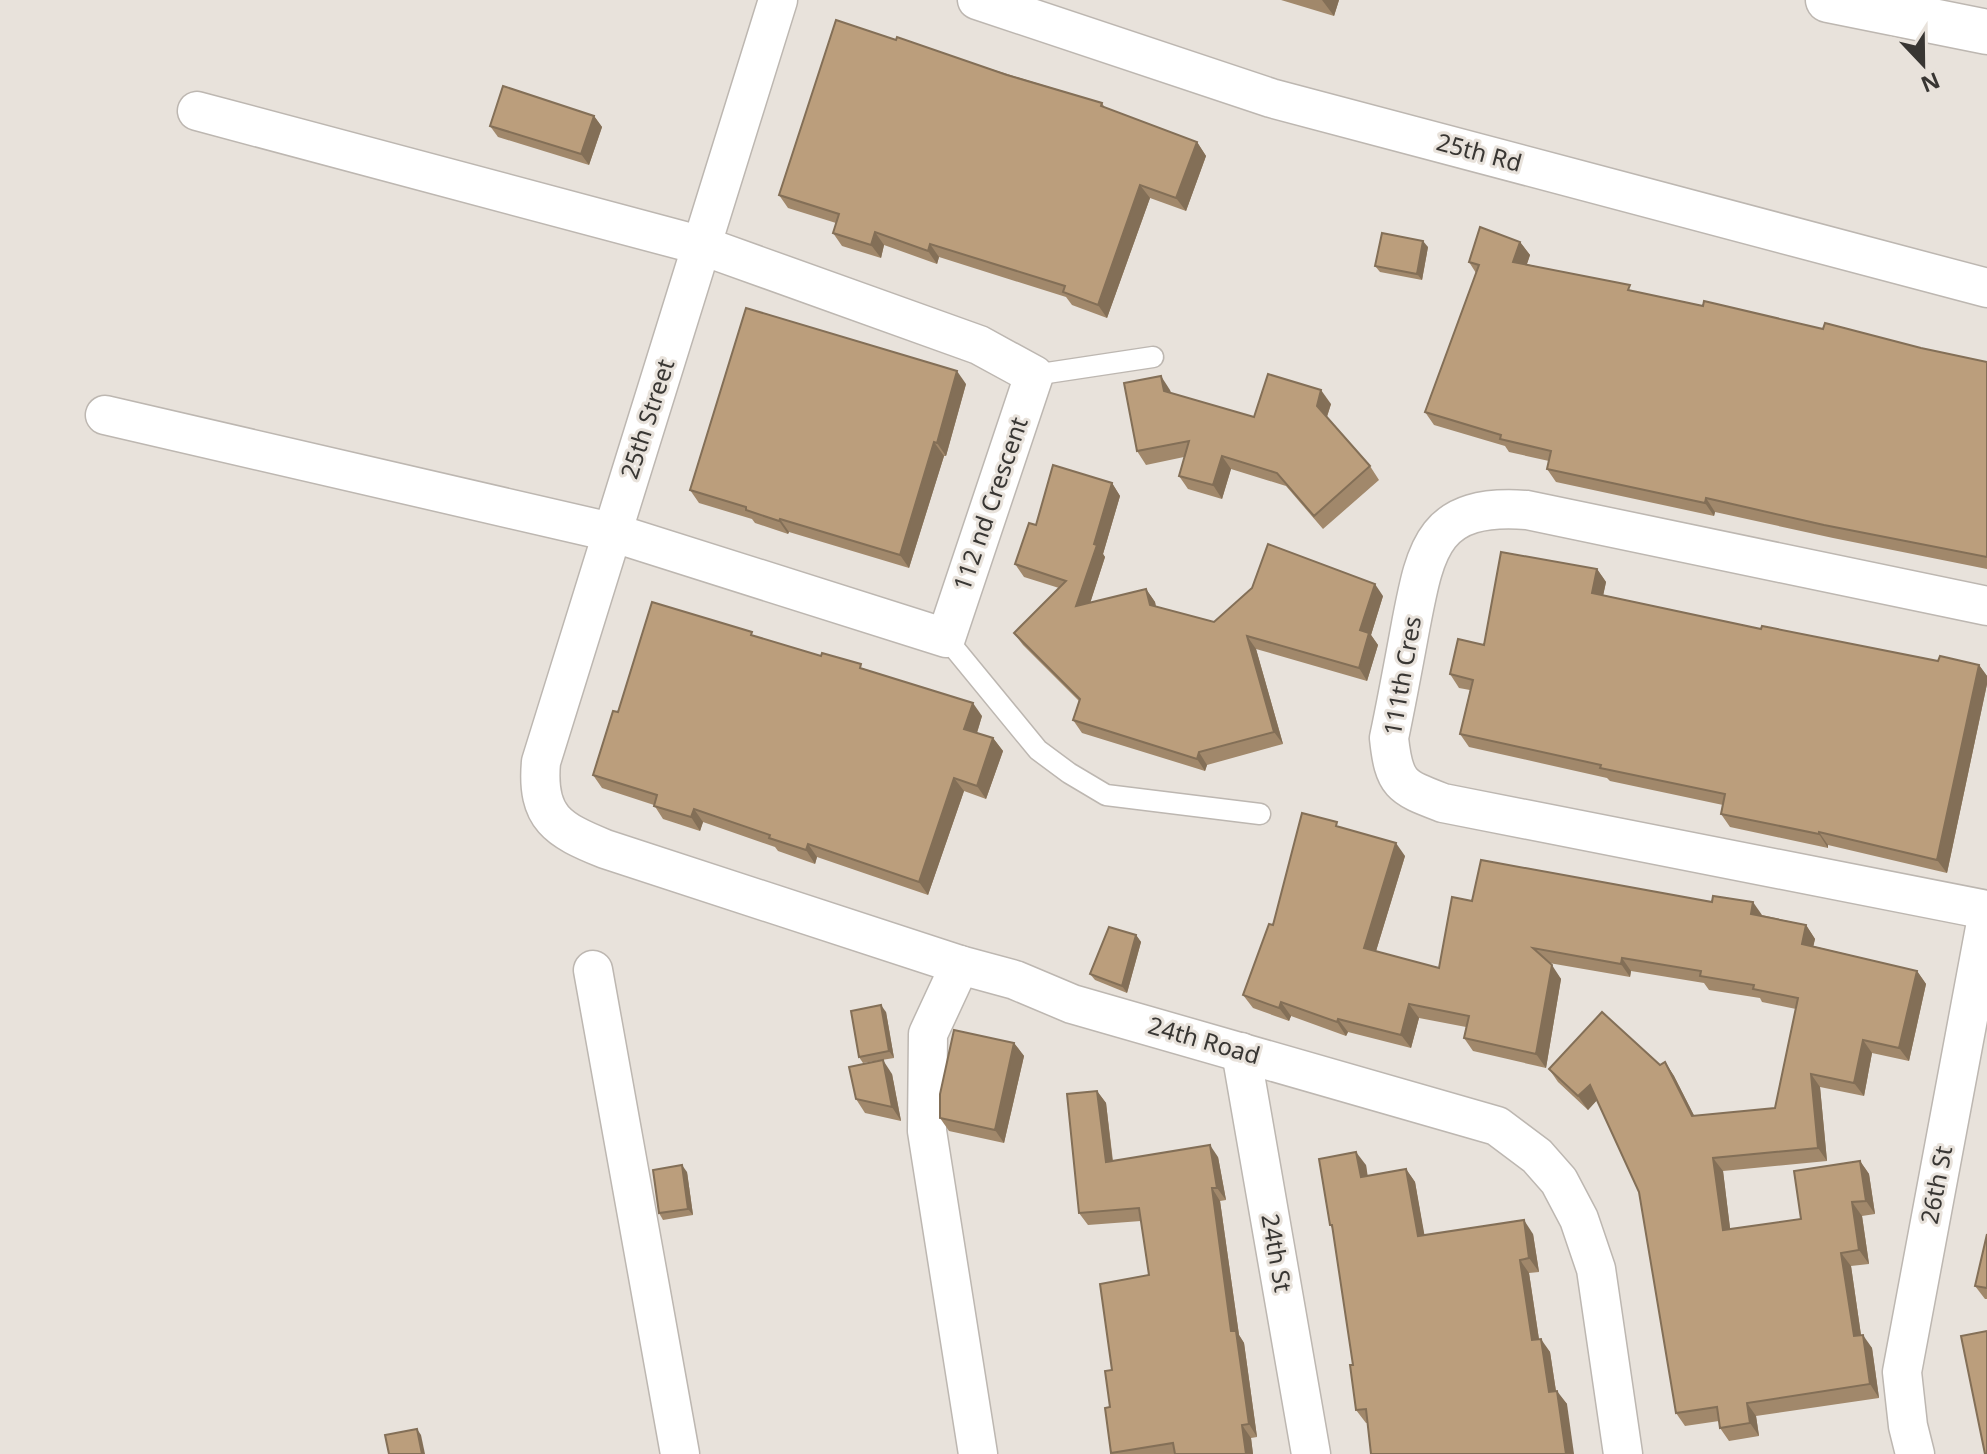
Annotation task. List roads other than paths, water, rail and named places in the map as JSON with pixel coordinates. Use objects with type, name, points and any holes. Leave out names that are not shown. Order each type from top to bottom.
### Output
[{"type":"street","name":"25th Street","points":[[566,833],[548,813],[542,797],[539,779],[541,762],[778,0]]},
{"type":"street","name":"25th Rd","points":[[977,0],[1271,98],[1987,288]]},
{"type":"street","points":[[1828,0],[1987,32]]},
{"type":"street","points":[[197,111],[703,246],[979,345],[1034,375]]},
{"type":"street","name":"112 nd Crescent","points":[[946,638],[1034,375]]},
{"type":"street","points":[[105,415],[611,532],[946,638]]},
{"type":"street","name":"111th Cres","points":[[1987,606],[1527,510],[1497,508],[1473,513],[1453,523],[1437,538],[1423,566],[1389,738],[1397,777],[1411,791],[1443,803],[1987,910]]},
{"type":"street","name":"24th Road","points":[[566,833],[605,849],[960,965],[1015,980],[1072,1004],[1497,1126],[1537,1156],[1559,1181],[1579,1219],[1596,1269],[1623,1454]]},
{"type":"street","name":"26th St","points":[[1915,1454],[1908,1426],[1902,1372],[1987,917]]},
{"type":"street","points":[[960,965],[928,1034],[927,1131],[978,1454]]},
{"type":"street","points":[[593,970],[680,1454]]},
{"type":"street","name":"24th St","points":[[1241,1052],[1311,1454]]},
{"type":"lane","points":[[1034,375],[1153,357]]},
{"type":"lane","points":[[946,638],[1038,750],[1106,795],[1260,814]]}]
